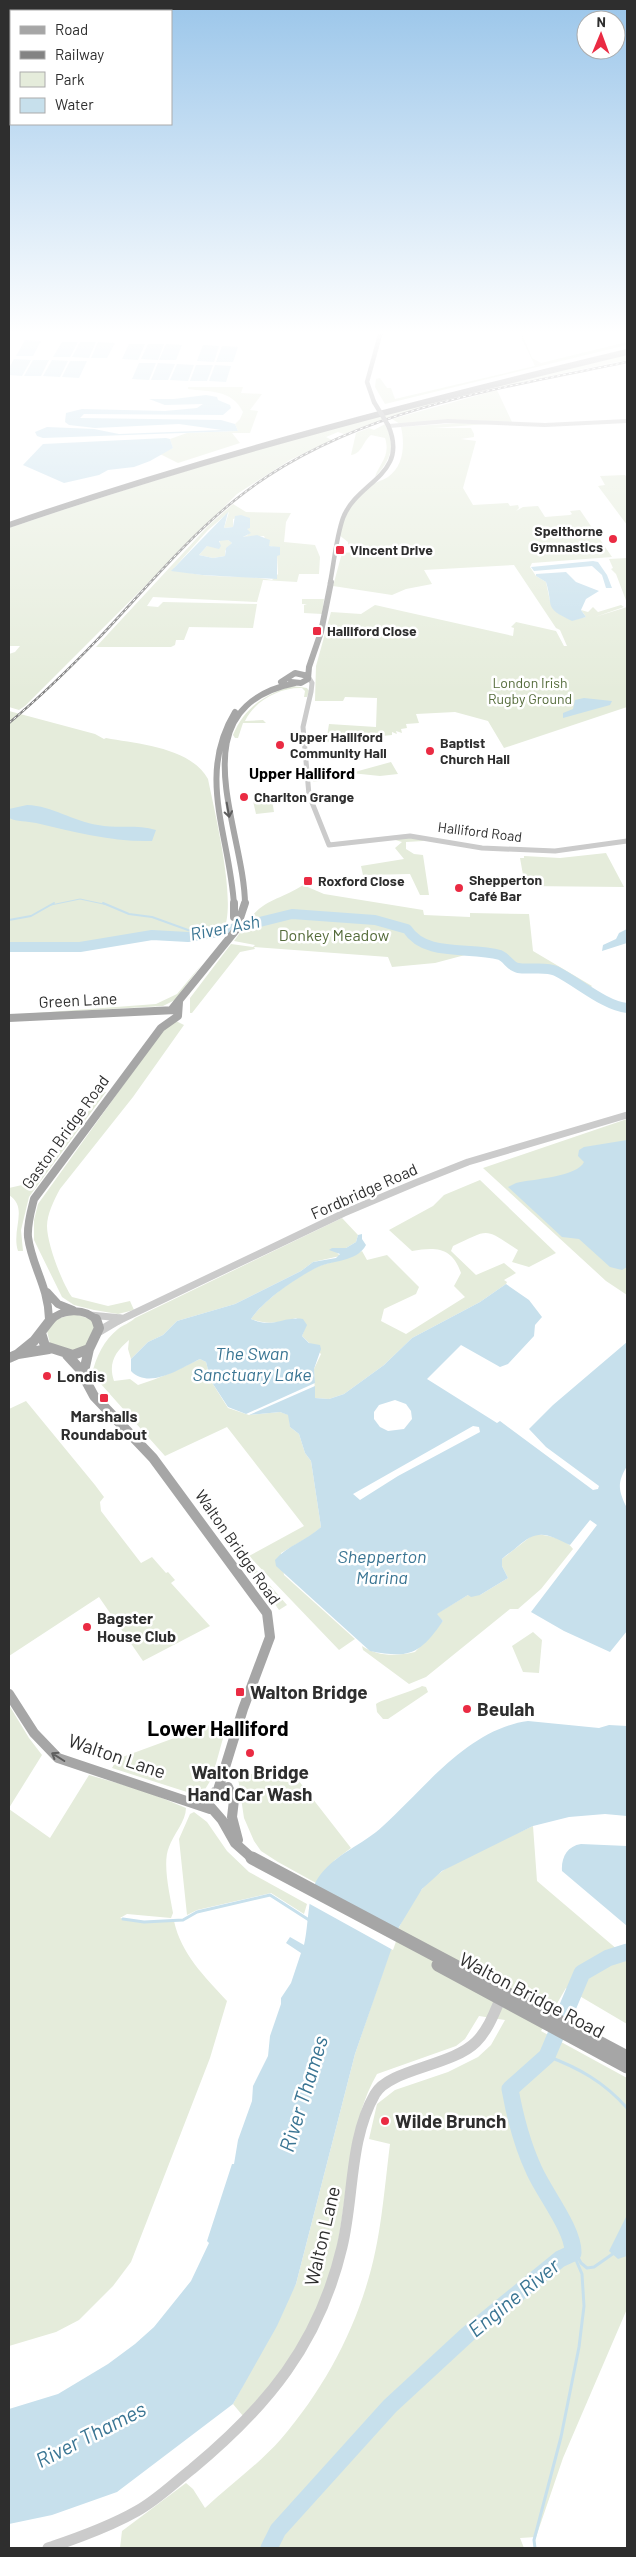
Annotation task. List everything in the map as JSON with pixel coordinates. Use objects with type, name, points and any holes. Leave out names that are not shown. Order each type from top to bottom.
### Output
[{"type":"highway","points":[[9,520],[114,484],[212,454]]},
{"type":"highway","points":[[9,526],[140,481],[230,454]]},
{"type":"main road","points":[[233,930],[245,905],[245,884],[226,794],[224,762],[227,740],[238,716],[252,702],[276,687],[304,682],[308,677],[321,632],[343,518],[351,504],[389,466],[394,454]]},
{"type":"main road","points":[[371,486],[382,479],[392,467],[397,454]]},
{"type":"main road","points":[[233,930],[232,876],[215,781],[218,746],[228,722],[241,706],[257,693],[288,678],[312,658]]},
{"type":"main road","points":[[295,673],[308,677]]},
{"type":"main road","points":[[288,678],[297,683]]},
{"type":"main road","points":[[234,917],[240,906],[245,905]]},
{"type":"main road","name":"Gaston Bridge Road","points":[[49,1319],[47,1292],[27,1241],[28,1219],[34,1199],[161,1028],[168,1012],[179,1002],[233,930]]},
{"type":"main road","name":"Green Lane","points":[[9,1018],[148,1010],[168,1012],[172,1019]]},
{"type":"main road","name":"Gaston Bridge Road","points":[[161,1028],[172,1019]]},
{"type":"main road","name":"Gaston Bridge Road","points":[[47,1292],[58,1304],[74,1311]]},
{"type":"main road","points":[[13,1356],[35,1341],[49,1319],[60,1312],[74,1311],[90,1315],[98,1323],[98,1332],[89,1349],[83,1376]]},
{"type":"main road","points":[[41,1333],[42,1342],[49,1349],[67,1355],[79,1354],[89,1349]]},
{"type":"main road","points":[[13,1356],[49,1349]]},
{"type":"main road","name":"Walton Bridge Road","points":[[67,1355],[74,1360],[89,1389],[104,1409],[153,1458],[267,1613],[270,1637],[243,1708],[220,1792],[208,1801],[235,1843],[257,1864],[422,1952],[434,1962],[627,2057]]},
{"type":"main road","name":"Walton Lane","points":[[9,1694],[47,1749],[70,1763],[184,1798],[214,1811]]},
{"type":"main road","name":"Walton Bridge Road","points":[[220,1792],[234,1800],[232,1817],[235,1833],[246,1855]]},
{"type":"main road","name":"Walton Lane","points":[[184,1798],[201,1799],[220,1792]]},
{"type":"main road","points":[[214,1811],[228,1812],[233,1807]]},
{"type":"main road","name":"Walton Bridge Road","points":[[528,2009],[627,2067]]},
{"type":"street","points":[[308,677],[312,682],[311,692]]},
{"type":"street","points":[[297,683],[306,685],[311,692]]},
{"type":"street","name":"Halliford Road","points":[[311,692],[303,727],[309,794],[312,807],[330,845],[410,836],[482,848],[555,851],[627,841]]},
{"type":"street","name":"Fordbridge Road","points":[[98,1332],[122,1318],[344,1213],[415,1183],[468,1162],[627,1115]]},
{"type":"street","points":[[90,1315],[122,1318]]},
{"type":"street","name":"Walton Lane","points":[[48,2548],[97,2530],[139,2510],[221,2446],[266,2402],[287,2375],[305,2345],[324,2305],[334,2278],[343,2244],[362,2133],[374,2094],[388,2081],[452,2059],[469,2049],[486,2032],[502,1996]]},
{"type":"green space","points":[[161,454],[205,454],[178,463]]},
{"type":"green space","points":[[302,454],[237,494],[25,706],[19,710],[9,707],[9,654],[15,652],[20,646],[9,646],[9,528],[239,455]]},
{"type":"green space","points":[[389,454],[385,465],[375,477],[386,455]]},
{"type":"green space","name":"London Irish Rugby Ground","points":[[402,454],[472,454],[463,488],[473,505],[508,503],[510,506],[518,505],[519,508],[516,511],[523,507],[538,506],[545,517],[570,515],[572,514],[570,511],[580,510],[612,557],[532,563],[530,567],[536,576],[546,582],[550,601],[571,620],[586,617],[581,610],[588,612],[593,607],[598,612],[621,605],[624,607],[595,617],[627,607],[627,707],[504,748],[488,721],[455,712],[416,714],[419,723],[406,724],[407,728],[401,729],[402,733],[396,731],[397,734],[392,732],[392,735],[326,742],[329,724],[376,727],[377,698],[345,697],[343,701],[315,701],[316,666],[331,612],[361,614],[375,605],[513,636],[514,628],[511,627],[516,622],[556,631],[564,646],[567,646],[560,630],[556,628],[514,565],[424,570],[432,584],[406,589],[392,595],[333,586],[342,553],[356,552],[357,547],[348,547],[348,542],[339,535],[350,508],[364,491],[388,477],[400,461]]},
{"type":"green space","points":[[625,475],[627,478],[627,525],[598,486],[605,485],[600,476]]},
{"type":"green space","points":[[233,504],[246,512],[291,513],[286,522],[284,542],[315,545],[320,557],[319,574],[299,574],[297,582],[263,580],[257,602],[153,597],[147,606],[158,607],[163,602],[257,604],[253,628],[189,627],[184,640],[176,640],[175,645],[171,647],[96,647],[209,525]],"holes":[[[229,512],[224,528],[233,527],[233,519],[243,516],[250,520],[247,529],[248,535],[243,537],[264,536],[268,546],[272,546],[277,556],[278,574],[272,580],[210,576],[174,568],[208,530]]]},
{"type":"green space","points":[[220,540],[228,540],[232,543],[225,551],[225,556],[213,558],[199,555],[207,546],[219,544]]},
{"type":"green space","points":[[627,558],[627,603],[616,574],[611,569],[613,568],[609,559]]},
{"type":"green space","points":[[302,599],[324,599],[322,614],[304,613],[304,605],[307,604],[302,604]]},
{"type":"green space","points":[[292,686],[307,688],[309,691],[307,697],[304,697],[305,691],[302,688],[294,688],[269,697],[255,707],[245,721],[263,720],[266,723],[243,723],[238,738],[235,738],[233,735],[238,725],[256,703],[264,698]]},
{"type":"green space","points":[[9,711],[95,734],[104,739],[133,742],[162,749],[189,760],[200,768],[208,779],[223,857],[228,901],[227,919],[223,931],[188,937],[152,935],[80,947],[9,947]]},
{"type":"green space","points":[[391,762],[398,774],[380,776],[351,773]]},
{"type":"green space","points":[[320,770],[340,773],[345,777],[313,782],[312,772]]},
{"type":"green space","points":[[272,800],[274,812],[256,814],[253,801]]},
{"type":"green space","points":[[392,839],[425,839],[423,841],[406,842],[406,849],[414,854],[423,855],[429,895],[420,895],[410,874],[363,875],[361,866],[404,859],[395,848],[402,842]]},
{"type":"green space","points":[[606,853],[624,887],[525,886],[520,858],[524,858],[524,856],[560,858]]},
{"type":"green space","name":"Donkey Meadow","points":[[303,885],[324,894],[423,910],[424,915],[470,917],[470,913],[529,914],[533,951],[592,986],[588,990],[554,970],[516,968],[502,956],[480,951],[435,963],[392,967],[388,957],[254,947],[255,949],[240,952],[192,1013],[190,1013],[190,998],[231,944],[253,947],[255,945],[234,941],[244,927],[301,916],[373,922],[406,930],[412,939],[430,948],[433,946],[414,937],[409,928],[364,918],[290,913],[247,923],[266,904]]},
{"type":"green space","points":[[202,964],[175,1000],[163,1006],[9,1015],[156,1004],[177,994]]},
{"type":"green space","points":[[176,1021],[184,1025],[133,1097],[60,1189],[51,1207],[47,1221],[52,1253],[72,1297],[108,1306],[130,1301],[134,1310],[118,1314],[74,1305],[62,1297],[34,1240],[34,1220],[38,1204],[165,1027]]},
{"type":"green space","points":[[103,1092],[106,1092],[29,1197],[21,1230],[23,1251],[18,1251],[16,1235],[18,1206],[9,1195],[9,1188],[35,1182]]},
{"type":"green space","points":[[627,1119],[627,1295],[606,1281],[483,1168]]},
{"type":"green space","points":[[480,1180],[556,1253],[529,1267],[512,1262],[518,1250],[492,1234],[486,1233],[474,1236],[453,1246],[451,1251],[476,1275],[504,1263],[516,1273],[504,1280],[507,1282],[506,1284],[480,1302],[412,1338],[384,1365],[344,1394],[329,1399],[315,1398],[314,1369],[321,1354],[302,1336],[306,1325],[296,1318],[274,1323],[251,1319],[273,1296],[303,1274],[362,1251],[367,1260],[387,1255],[419,1287],[416,1294],[384,1309],[381,1321],[406,1334],[465,1297],[454,1286],[461,1273],[453,1258],[436,1249],[412,1251],[389,1230],[433,1206],[444,1195]]},
{"type":"green space","points":[[342,1218],[358,1235],[356,1242],[346,1248],[333,1248],[340,1256],[313,1262],[301,1271],[235,1304],[177,1321],[163,1335],[148,1342],[131,1359],[128,1349],[129,1340],[120,1349],[112,1363],[114,1381],[130,1379],[138,1385],[200,1359],[206,1362],[211,1381],[228,1408],[249,1415],[280,1412],[289,1415],[290,1427],[299,1434],[305,1453],[311,1461],[321,1527],[312,1535],[281,1553],[284,1575],[355,1639],[339,1650],[249,1556],[304,1526],[227,1427],[165,1456],[92,1374],[98,1355],[109,1338],[118,1329],[135,1318]]},
{"type":"green space","points":[[74,1314],[91,1319],[96,1324],[89,1344],[77,1352],[50,1344],[47,1331],[57,1319]]},
{"type":"green space","points":[[26,1401],[104,1497],[100,1502],[101,1511],[141,1563],[152,1557],[175,1580],[171,1583],[210,1626],[143,1661],[99,1597],[9,1656],[9,1409]]},
{"type":"green space","points":[[534,1534],[550,1536],[561,1540],[573,1549],[541,1589],[518,1609],[510,1609],[426,1677],[409,1684],[363,1650],[362,1646],[368,1650],[388,1655],[415,1652],[443,1621],[436,1614],[468,1595],[480,1595],[508,1578],[502,1566],[502,1559]]},
{"type":"green space","points":[[248,1565],[254,1567],[287,1605],[279,1610]]},
{"type":"green space","points":[[533,1632],[542,1640],[539,1673],[523,1672],[512,1646]]},
{"type":"green space","points":[[422,1686],[426,1687],[428,1692],[388,1719],[383,1719],[377,1712],[376,1704]]},
{"type":"green space","points":[[9,1705],[42,1755],[9,1808]]},
{"type":"green space","points":[[218,1722],[226,1725],[225,1731],[212,1778],[204,1791],[190,1793],[112,1768],[117,1759]]},
{"type":"green space","points":[[237,1771],[288,1782],[295,1776],[351,1848],[335,1860],[316,1883],[261,1851],[254,1841],[244,1818]]},
{"type":"green space","points":[[89,1775],[145,1791],[186,1808],[182,1823],[171,1842],[167,1854],[167,1879],[173,1913],[171,1918],[127,1914],[120,1918],[144,1922],[174,1921],[177,1933],[188,1954],[202,1974],[227,2001],[210,2058],[131,2262],[113,2286],[79,2320],[56,2332],[9,2346],[9,1809],[50,1838]]},
{"type":"green space","points":[[194,1812],[207,1822],[227,1851],[249,1872],[307,1904],[304,1914],[271,1893],[197,1910],[187,1915],[179,1839],[190,1814]]},
{"type":"green space","points":[[533,1826],[537,1881],[618,1950],[627,1943],[627,2024],[566,1988],[541,2031],[627,2078],[627,2309],[563,2458],[536,2537],[520,2538],[524,2548],[120,2548],[122,2531],[186,2483],[193,2489],[205,2508],[254,2466],[295,2422],[320,2386],[342,2348],[366,2287],[379,2234],[390,2144],[369,2139],[377,2104],[395,2090],[448,2072],[478,2057],[491,2045],[505,2020],[479,2016],[465,2039],[456,2046],[377,2074],[368,2092],[355,2133],[336,2253],[314,2317],[290,2359],[243,2416],[233,2404],[296,2284],[355,2054],[393,1942],[406,1914],[423,1888],[446,1869],[475,1852]]},
{"type":"water","points":[[33,454],[162,454],[134,467],[108,470],[99,475],[64,483],[23,465]]},
{"type":"water","points":[[228,512],[224,528],[233,527],[235,516],[241,515],[250,518],[250,528],[247,529],[251,533],[243,537],[257,535],[270,540],[269,546],[280,547],[280,555],[277,556],[277,579],[202,575],[171,571]],"holes":[[[228,540],[232,543],[226,548],[225,556],[213,558],[199,555],[207,546],[219,549],[221,546],[219,541]]]},
{"type":"water","points":[[598,562],[607,575],[612,588],[606,588],[602,575],[592,566],[534,571],[531,567]]},
{"type":"water","points":[[566,572],[576,582],[599,591],[586,599],[581,610],[586,617],[572,621],[553,609],[546,582],[536,576],[536,574]]},
{"type":"water","points":[[584,698],[612,701],[610,705],[563,718],[563,713],[573,709],[575,700]]},
{"type":"water","points":[[27,805],[45,808],[98,825],[142,827],[156,830],[152,841],[122,840],[93,836],[9,818],[9,809]]},
{"type":"water","points":[[627,929],[627,943],[602,951],[603,945],[616,939],[619,933]]},
{"type":"water","points":[[627,1140],[627,1267],[622,1270],[610,1267],[579,1239],[562,1237],[508,1187],[516,1183],[553,1177],[573,1171],[584,1162],[578,1156],[579,1150],[584,1147]]},
{"type":"water","name":"The Swan Sanctuary Lake","points":[[362,1234],[362,1239],[366,1245],[357,1255],[318,1267],[300,1277],[264,1304],[251,1319],[272,1323],[290,1319],[303,1319],[307,1325],[302,1336],[309,1343],[320,1345],[321,1349],[314,1369],[315,1383],[246,1414],[228,1407],[211,1381],[206,1362],[200,1359],[175,1372],[156,1378],[138,1376],[131,1371],[131,1359],[148,1342],[163,1335],[177,1321],[235,1304],[301,1271],[313,1262],[336,1258],[340,1254],[329,1250],[332,1248],[346,1248],[356,1242],[358,1235]]},
{"type":"water","name":"Shepperton Marina","points":[[506,1284],[529,1300],[542,1317],[535,1325],[534,1336],[508,1364],[500,1367],[461,1345],[427,1379],[497,1423],[500,1421],[593,1490],[598,1489],[599,1486],[546,1447],[529,1429],[553,1405],[627,1342],[627,1466],[620,1482],[620,1491],[627,1508],[627,1631],[610,1652],[564,1631],[531,1612],[597,1525],[590,1520],[570,1545],[543,1535],[537,1535],[524,1541],[502,1559],[502,1566],[508,1578],[480,1595],[471,1597],[468,1595],[437,1614],[443,1621],[428,1641],[405,1654],[370,1651],[276,1566],[275,1560],[280,1555],[321,1527],[311,1461],[305,1453],[299,1434],[290,1427],[288,1415],[280,1412],[249,1415],[315,1386],[315,1398],[329,1399],[344,1394],[384,1365],[412,1338],[480,1302]],"holes":[[[386,1404],[398,1404],[406,1411],[406,1422],[385,1428],[377,1417]],[[473,1426],[479,1427],[480,1432],[398,1476],[360,1500],[353,1494]]]},
{"type":"water","name":"River Thames","points":[[528,1721],[599,1728],[609,1725],[627,1726],[627,1816],[605,1814],[569,1817],[533,1826],[442,1871],[422,1889],[399,1927],[355,2054],[296,2284],[277,2326],[233,2404],[117,2492],[52,2515],[9,2524],[9,2409],[58,2394],[108,2364],[154,2327],[191,2281],[209,2243],[207,2241],[232,2164],[234,2164],[238,2140],[252,2101],[253,2086],[268,2056],[270,2036],[281,2004],[281,1998],[291,1983],[301,1953],[286,1943],[290,1937],[304,1945],[310,1901],[318,1878],[332,1862],[375,1833],[449,1762],[467,1748],[486,1735],[506,1726]]},
{"type":"water","points":[[581,1844],[627,1846],[627,1926],[562,1871],[566,1853],[572,1847]]},
{"type":"water","points":[[627,2215],[627,2256],[618,2259],[609,2251]]},
{"type":"pier","points":[[395,1400],[406,1404],[411,1411],[412,1419],[404,1429],[388,1431],[380,1427],[374,1419],[374,1412],[379,1405]],"holes":[[[387,1407],[397,1407],[404,1413],[405,1420],[403,1422],[396,1421],[386,1426],[380,1417]]]},
{"type":"pier","points":[[312,1885],[400,1930],[393,1950],[308,1903]]},
{"type":"waterway","points":[[51,905],[80,899],[107,905]]},
{"type":"waterway","points":[[9,920],[31,916],[54,903]]},
{"type":"waterway","points":[[103,903],[107,905]]},
{"type":"waterway","points":[[107,905],[129,914],[152,917],[188,930],[219,932]]},
{"type":"waterway","name":"River Ash","points":[[9,947],[80,947],[152,935],[188,937],[219,932],[292,914],[375,920],[407,929],[415,938],[437,948],[488,952],[500,955],[518,968],[543,968],[556,971],[610,1003],[627,1008]]},
{"type":"waterway","points":[[123,1919],[144,1922],[183,1920],[197,1912],[270,1895],[309,1920]]},
{"type":"waterway","name":"Engine River","points":[[269,2548],[278,2530],[390,2406],[468,2334],[560,2259],[573,2253],[572,2244],[564,2223],[534,2170],[526,2150],[510,2089],[547,2056],[582,1973],[608,1958],[627,1952]]},
{"type":"waterway","points":[[547,2056],[570,2066],[600,2083],[627,2108]]},
{"type":"waterway","points":[[573,2248],[581,2263],[587,2268],[594,2267],[614,2253]]},
{"type":"waterway","points":[[535,2548],[534,2540],[561,2437],[579,2347],[584,2306],[582,2274],[573,2253]]},
{"type":"railway","points":[[9,723],[86,651],[216,516],[235,500],[278,470],[307,454]]},
{"type":"place","name":"Spelthorne Gymnastics","points":[[613,539]]},
{"type":"place","name":"Vincent Drive","points":[[340,550]]},
{"type":"place","name":"Halliford Close","points":[[317,631]]},
{"type":"place","name":"Upper Halliford Community Hall","points":[[280,745]]},
{"type":"place","name":"Baptist Church Hall","points":[[430,751]]},
{"type":"place","name":"Charlton Grange","points":[[244,797]]},
{"type":"place","name":"Roxford Close","points":[[308,881]]},
{"type":"place","name":"Shepperton Café Bar","points":[[459,888]]},
{"type":"place","name":"Londis","points":[[47,1376]]},
{"type":"place","name":"Marshalls Roundabout","points":[[104,1398]]},
{"type":"place","name":"Bagster House Club","points":[[87,1627]]},
{"type":"place","name":"Walton Bridge","points":[[240,1692]]},
{"type":"place","name":"Beulah","points":[[467,1709]]},
{"type":"place","name":"Walton Bridge Hand Car Wash","points":[[250,1753]]},
{"type":"place","name":"Wilde Brunch","points":[[385,2121]]},
{"type":"district","name":"Upper Halliford","points":[[302,773]]},
{"type":"district","name":"Lower Halliford","points":[[218,1729]]}]
